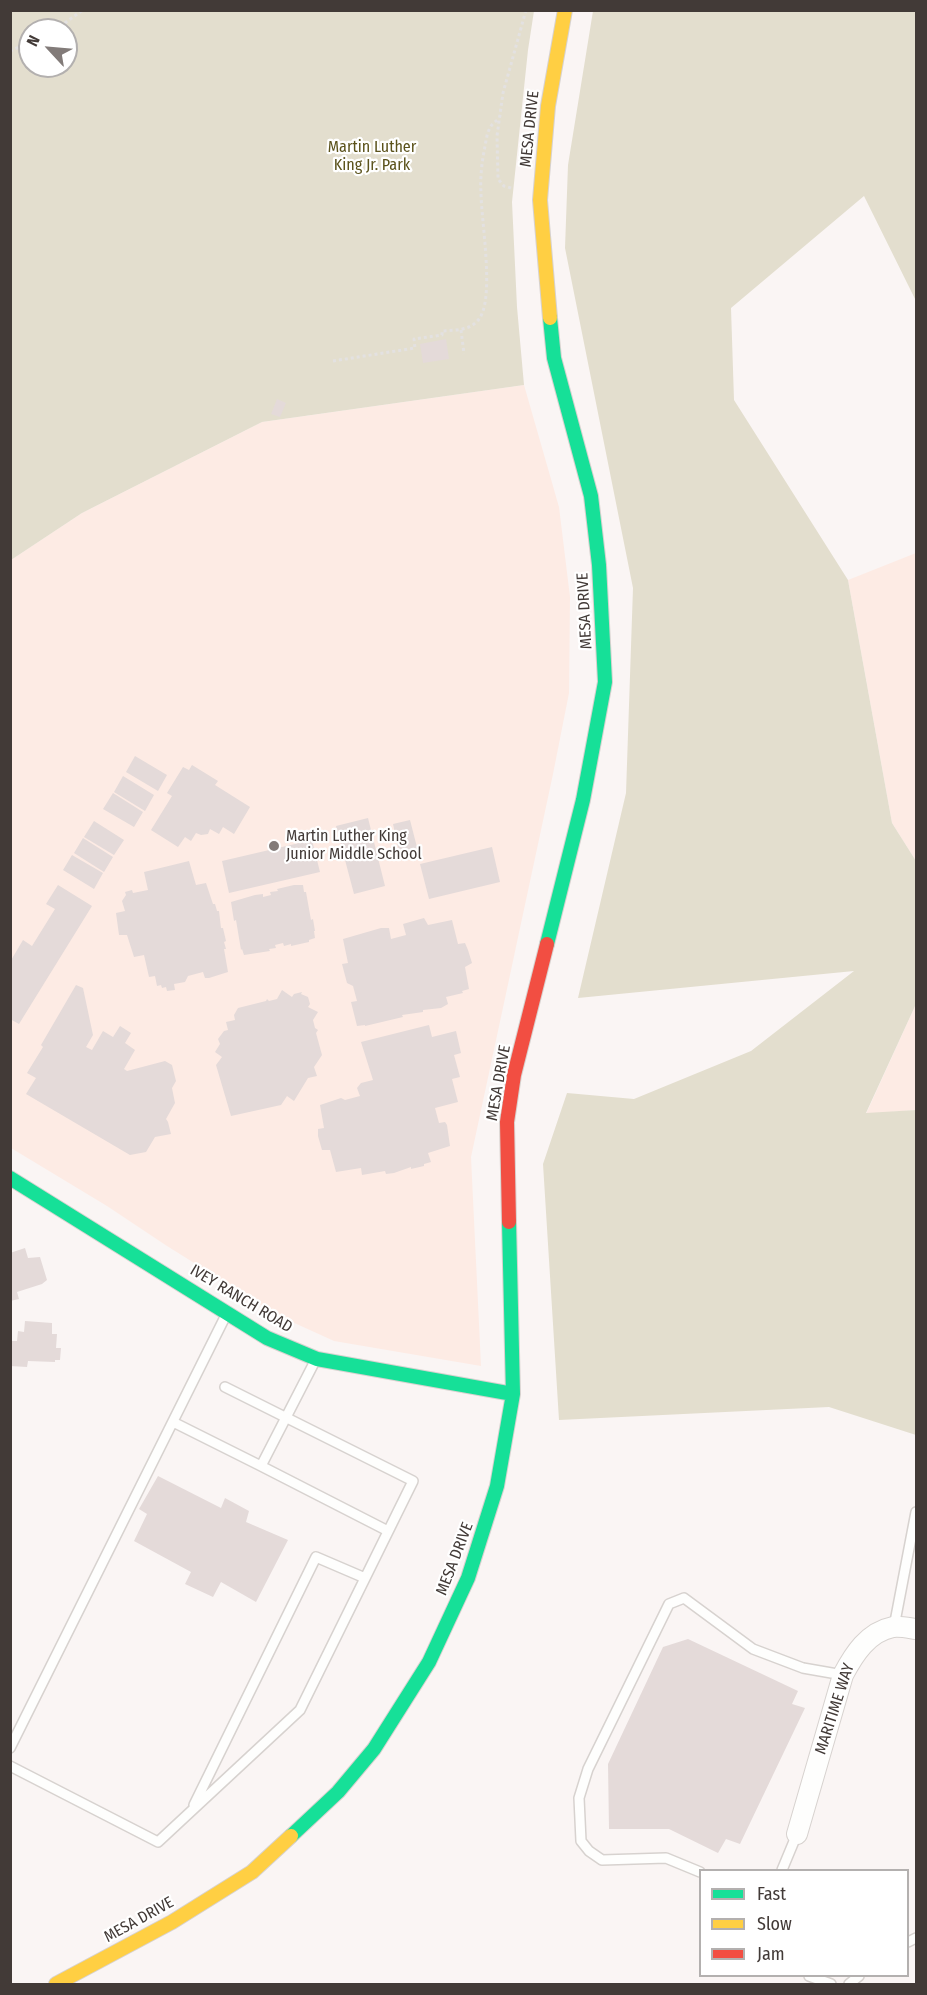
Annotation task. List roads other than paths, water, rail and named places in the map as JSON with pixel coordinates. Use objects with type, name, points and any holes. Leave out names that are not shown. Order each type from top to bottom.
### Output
[{"type":"main road","name":"MESA DRIVE","points":[[56,1984],[172,1922],[252,1872],[338,1791],[374,1749],[429,1662],[468,1578],[497,1486],[513,1394],[507,1122],[514,1075],[583,800],[605,682],[599,565],[591,496],[554,358],[540,200],[548,106],[565,10]]},
{"type":"main road","name":"IVEY RANCH ROAD","points":[[10,1178],[267,1338],[316,1359],[513,1394]]},
{"type":"street","points":[[894,1627],[916,1629]]},
{"type":"street","name":"MARITIME WAY","points":[[797,1834],[843,1675],[852,1657],[870,1637],[894,1627]]},
{"type":"lane","points":[[10,1749],[227,1313]]},
{"type":"lane","points":[[261,1466],[316,1359]]},
{"type":"lane","points":[[10,1766],[158,1842],[300,1710],[413,1481],[225,1387]]},
{"type":"lane","points":[[173,1422],[388,1531]]},
{"type":"lane","points":[[894,1627],[916,1512]]},
{"type":"lane","points":[[192,1810],[316,1557],[365,1578]]},
{"type":"lane","points":[[699,1872],[666,1858],[602,1860],[581,1841],[579,1798],[588,1768],[669,1604],[684,1598],[753,1648],[803,1668],[843,1675]]},
{"type":"lane","points":[[782,1869],[797,1834]]},
{"type":"lane","points":[[811,1977],[831,1984]]},
{"type":"place","name":"Martin Luther King Junior Middle School","points":[[274,846]]},
{"type":"park label","name":"Martin Luther King Jr. Park","points":[[372,157]]}]
